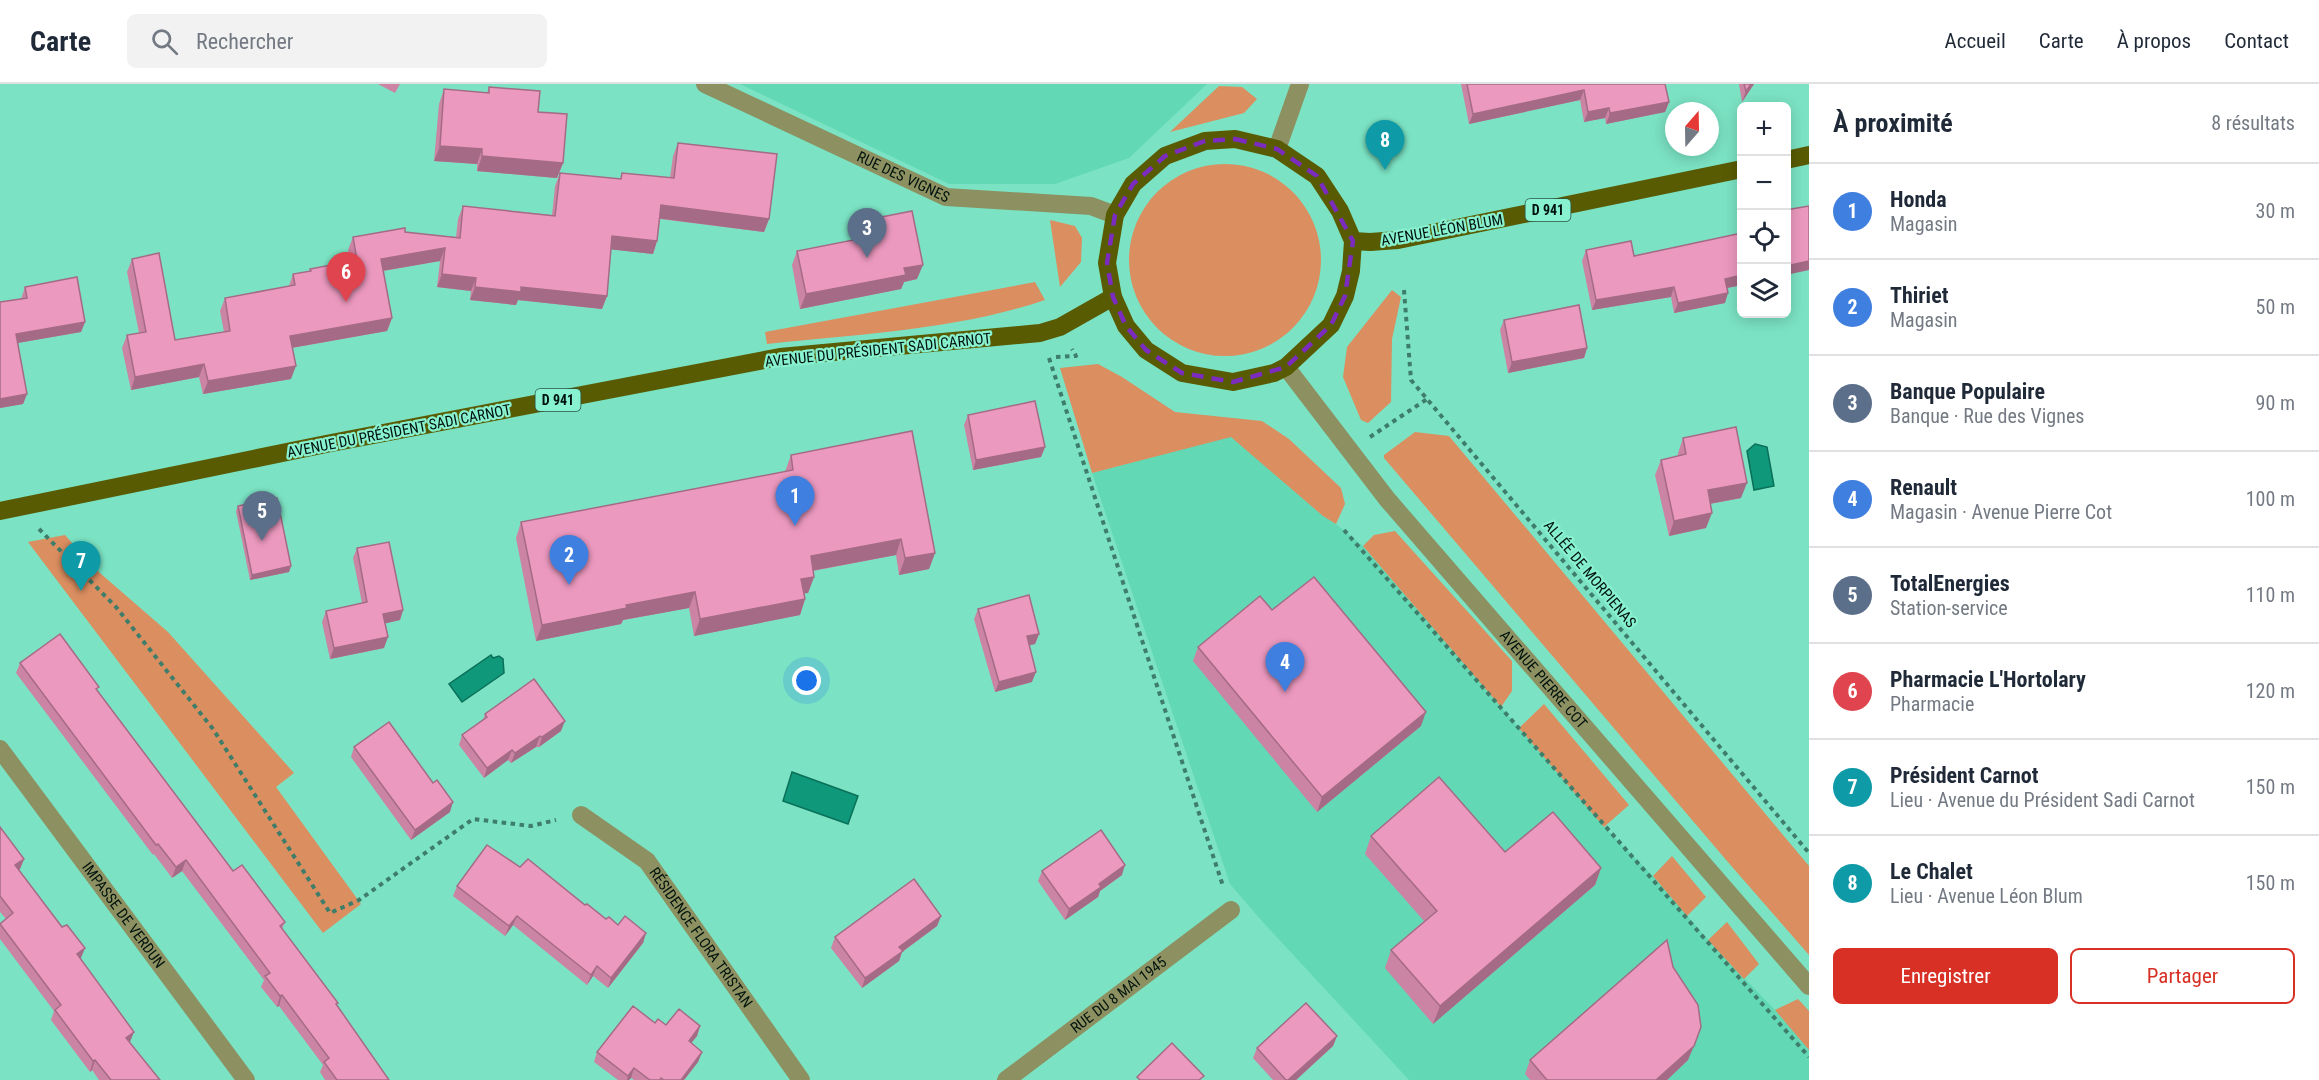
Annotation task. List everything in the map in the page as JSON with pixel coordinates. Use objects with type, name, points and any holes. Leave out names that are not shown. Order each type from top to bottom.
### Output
[{"type":"main road","points":[[1235,139],[1276,149],[1317,176],[1340,212],[1353,241],[1351,271],[1345,296],[1332,325],[1286,367],[1274,373],[1233,382],[1182,373],[1146,350],[1126,326],[1113,297],[1107,263],[1116,215],[1133,184],[1166,156],[1205,141],[1235,139]]},
{"type":"main road","points":[[1791,159],[1809,155]]},
{"type":"main road","name":"AVENUE LÉON BLUM","points":[[1353,241],[1370,242],[1421,235],[1737,171]]},
{"type":"main road","name":"AVENUE DU PRÉSIDENT SADI CARNOT","points":[[0,511],[326,444],[780,357],[1040,333],[1060,327],[1113,297]]},
{"type":"street","name":"RUE DES VIGNES","points":[[705,84],[946,197],[1091,206],[1116,215]]},
{"type":"street","points":[[1276,149],[1300,84]]},
{"type":"street","name":"AVENUE PIERRE COT","points":[[1286,367],[1408,524],[1809,986]]},
{"type":"street","name":"IMPASSE DE VERDUN","points":[[0,749],[246,1080]]},
{"type":"street","name":"RÉSIDENCE FLORA TRISTAN","points":[[581,815],[647,861],[801,1080]]},
{"type":"street","name":"RUE DU 8 MAI 1945","points":[[1006,1080],[1231,910]]},
{"type":"path","name":"ALLÉE DE MORPIENAS","points":[[1404,290],[1410,380],[1809,853]]},
{"type":"path","points":[[1060,327],[1076,356],[1049,358],[1231,910]]},
{"type":"path","points":[[1350,451],[1427,399]]},
{"type":"path","points":[[18,508],[116,607],[213,729],[330,913],[359,900],[473,819],[531,826],[581,815]]},
{"type":"path","points":[[1344,530],[1809,1058]]},
{"type":"highlighted area","points":[[1235,139],[1277,149],[1317,176],[1353,241],[1345,296],[1331,325],[1286,367],[1233,382],[1182,373],[1146,350],[1126,326],[1113,297],[1107,263],[1115,215],[1133,184],[1165,156],[1205,141]]},
{"type":"shaded area","points":[[740,84],[1207,84],[1129,158],[1055,184],[949,184]]},
{"type":"shaded area","points":[[1219,86],[1242,87],[1257,99],[1244,113],[1170,132]]},
{"type":"shaded area","points":[[1225,164],[1253,168],[1278,180],[1293,192],[1305,207],[1317,232],[1321,260],[1317,288],[1305,313],[1293,328],[1278,340],[1253,352],[1225,356],[1197,352],[1172,340],[1157,328],[1145,313],[1133,288],[1129,260],[1133,232],[1145,207],[1157,192],[1172,180],[1197,168]]},
{"type":"shaded area","points":[[1050,220],[1075,226],[1082,238],[1081,262],[1060,287]]},
{"type":"shaded area","points":[[1035,282],[1045,300],[977,318],[907,330],[767,344],[765,332]]},
{"type":"shaded area","points":[[1392,290],[1401,297],[1392,339],[1391,402],[1368,423],[1361,420],[1343,377],[1347,347]]},
{"type":"shaded area","points":[[1098,364],[1175,412],[1262,421],[1289,439],[1341,488],[1345,504],[1336,524],[1323,516],[1231,437],[1092,473],[1060,368]]},
{"type":"shaded area","points":[[1415,432],[1449,436],[1809,866],[1809,955],[1384,458],[1384,455]]},
{"type":"shaded area","points":[[1231,436],[1323,516],[1363,546],[1604,827],[1653,876],[1809,1050],[1809,1080],[1409,1080],[1260,919],[1230,884],[1092,473]]},
{"type":"shaded area","points":[[1755,444],[1767,447],[1774,486],[1754,490],[1747,451]]},
{"type":"shaded area","points":[[1395,531],[1512,661],[1512,691],[1501,707],[1363,546],[1374,535]]},
{"type":"shaded area","points":[[65,535],[93,567],[168,632],[294,773],[276,787],[361,904],[323,933],[28,542]]},
{"type":"shaded area","points":[[491,655],[493,658],[499,656],[503,659],[504,673],[462,702],[449,684]]},
{"type":"shaded area","points":[[1544,704],[1629,805],[1604,827],[1519,728]]},
{"type":"shaded area","points":[[792,772],[858,796],[848,824],[783,801]]},
{"type":"shaded area","points":[[1672,856],[1706,897],[1687,916],[1653,876]]},
{"type":"shaded area","points":[[1727,922],[1759,964],[1744,979],[1708,940]]},
{"type":"shaded area","points":[[1798,999],[1809,1011],[1809,1050],[1775,1010]]},
{"type":"building","points":[[1467,84],[1665,84],[1669,102],[1610,113],[1609,108],[1588,112],[1584,90],[1473,114]]},
{"type":"building","points":[[1744,84],[1751,84],[1746,91]]},
{"type":"building","points":[[489,87],[540,91],[538,112],[567,114],[563,163],[482,156],[482,149],[440,146],[444,89],[489,93]]},
{"type":"building","points":[[678,143],[777,154],[769,219],[661,205],[657,241],[612,236],[607,296],[521,287],[521,292],[475,287],[476,278],[442,274],[445,248],[381,259],[392,318],[290,336],[296,366],[208,381],[204,364],[135,377],[127,335],[146,332],[132,259],[159,253],[175,340],[230,331],[225,298],[295,285],[293,274],[357,260],[353,237],[405,228],[405,232],[460,238],[463,206],[555,216],[560,173],[621,179],[622,173],[674,178]]},
{"type":"building","points":[[1809,206],[1809,261],[1791,265],[1791,210]]},
{"type":"building","points":[[912,211],[923,265],[904,268],[906,275],[806,294],[797,251],[869,237],[866,220]]},
{"type":"building","points":[[1737,234],[1737,276],[1725,279],[1728,293],[1678,303],[1674,287],[1596,300],[1586,250],[1631,241],[1634,256]]},
{"type":"building","points":[[77,277],[85,322],[16,334],[27,394],[0,399],[0,302],[27,298],[25,287]]},
{"type":"building","points":[[1579,305],[1587,348],[1512,362],[1504,320]]},
{"type":"building","points":[[1035,401],[1045,447],[976,460],[968,415]]},
{"type":"building","points":[[1736,427],[1747,483],[1708,490],[1712,513],[1674,521],[1661,460],[1686,454],[1683,438]]},
{"type":"building","points":[[912,431],[935,553],[905,558],[901,539],[811,556],[814,577],[801,579],[805,599],[700,619],[695,592],[626,605],[627,608],[542,625],[521,522],[793,470],[791,455]]},
{"type":"building","points":[[277,498],[291,566],[252,575],[238,506]]},
{"type":"building","points":[[389,542],[403,610],[383,614],[388,637],[334,648],[326,611],[367,602],[357,548]]},
{"type":"building","points":[[1314,577],[1426,712],[1322,797],[1198,647],[1260,596],[1272,610]]},
{"type":"building","points":[[1029,595],[1039,634],[1027,636],[1036,672],[999,682],[978,609]]},
{"type":"building","points":[[60,634],[99,687],[96,689],[233,871],[242,865],[285,922],[280,926],[338,1003],[336,1004],[389,1080],[337,1080],[324,1062],[329,1058],[265,976],[270,973],[186,860],[176,867],[158,844],[156,845],[20,663]]},
{"type":"building","points":[[534,679],[565,721],[515,753],[512,750],[487,768],[462,735],[487,717],[485,714]]},
{"type":"building","points":[[389,722],[433,783],[437,780],[453,802],[415,830],[354,747]]},
{"type":"building","points":[[1439,777],[1505,852],[1553,812],[1601,868],[1440,1006],[1391,950],[1437,911],[1371,836]]},
{"type":"building","points":[[0,827],[24,859],[15,865],[62,927],[67,925],[85,948],[77,954],[134,1032],[126,1038],[160,1080],[111,1080],[95,1060],[93,1061],[55,1010],[61,1005],[0,924],[13,913],[0,896]]},
{"type":"building","points":[[1101,830],[1125,865],[1099,884],[1101,887],[1069,909],[1042,871]]},
{"type":"building","points":[[487,845],[520,867],[528,859],[606,919],[609,917],[618,925],[625,916],[646,933],[611,978],[597,966],[591,975],[517,916],[509,926],[457,886]]},
{"type":"building","points":[[914,879],[941,916],[899,947],[903,951],[865,978],[835,937]]},
{"type":"building","points":[[1667,940],[1673,967],[1698,1005],[1701,1027],[1694,1046],[1656,1080],[1547,1080],[1530,1060]]},
{"type":"building","points":[[1306,1003],[1337,1036],[1286,1080],[1257,1048]]},
{"type":"building","points":[[633,1006],[655,1023],[658,1019],[666,1025],[679,1009],[700,1026],[689,1041],[702,1052],[681,1080],[661,1078],[650,1080],[634,1068],[628,1076],[597,1052]]},
{"type":"building","points":[[1172,1043],[1204,1076],[1199,1080],[1140,1080],[1137,1077]]},
{"type":"place","name":"Le Chalet","points":[[1385,170]]},
{"type":"place","name":"Banque Populaire","points":[[867,258]]},
{"type":"place","name":"Pharmacie L'Hortolary","points":[[346,302]]},
{"type":"place","name":"Honda","points":[[795,526]]},
{"type":"place","name":"TotalEnergies","points":[[262,541]]},
{"type":"place","name":"Thiriet","points":[[569,585]]},
{"type":"place","name":"Président Carnot","points":[[81,591]]},
{"type":"place","name":"Renault","points":[[1285,692]]}]
